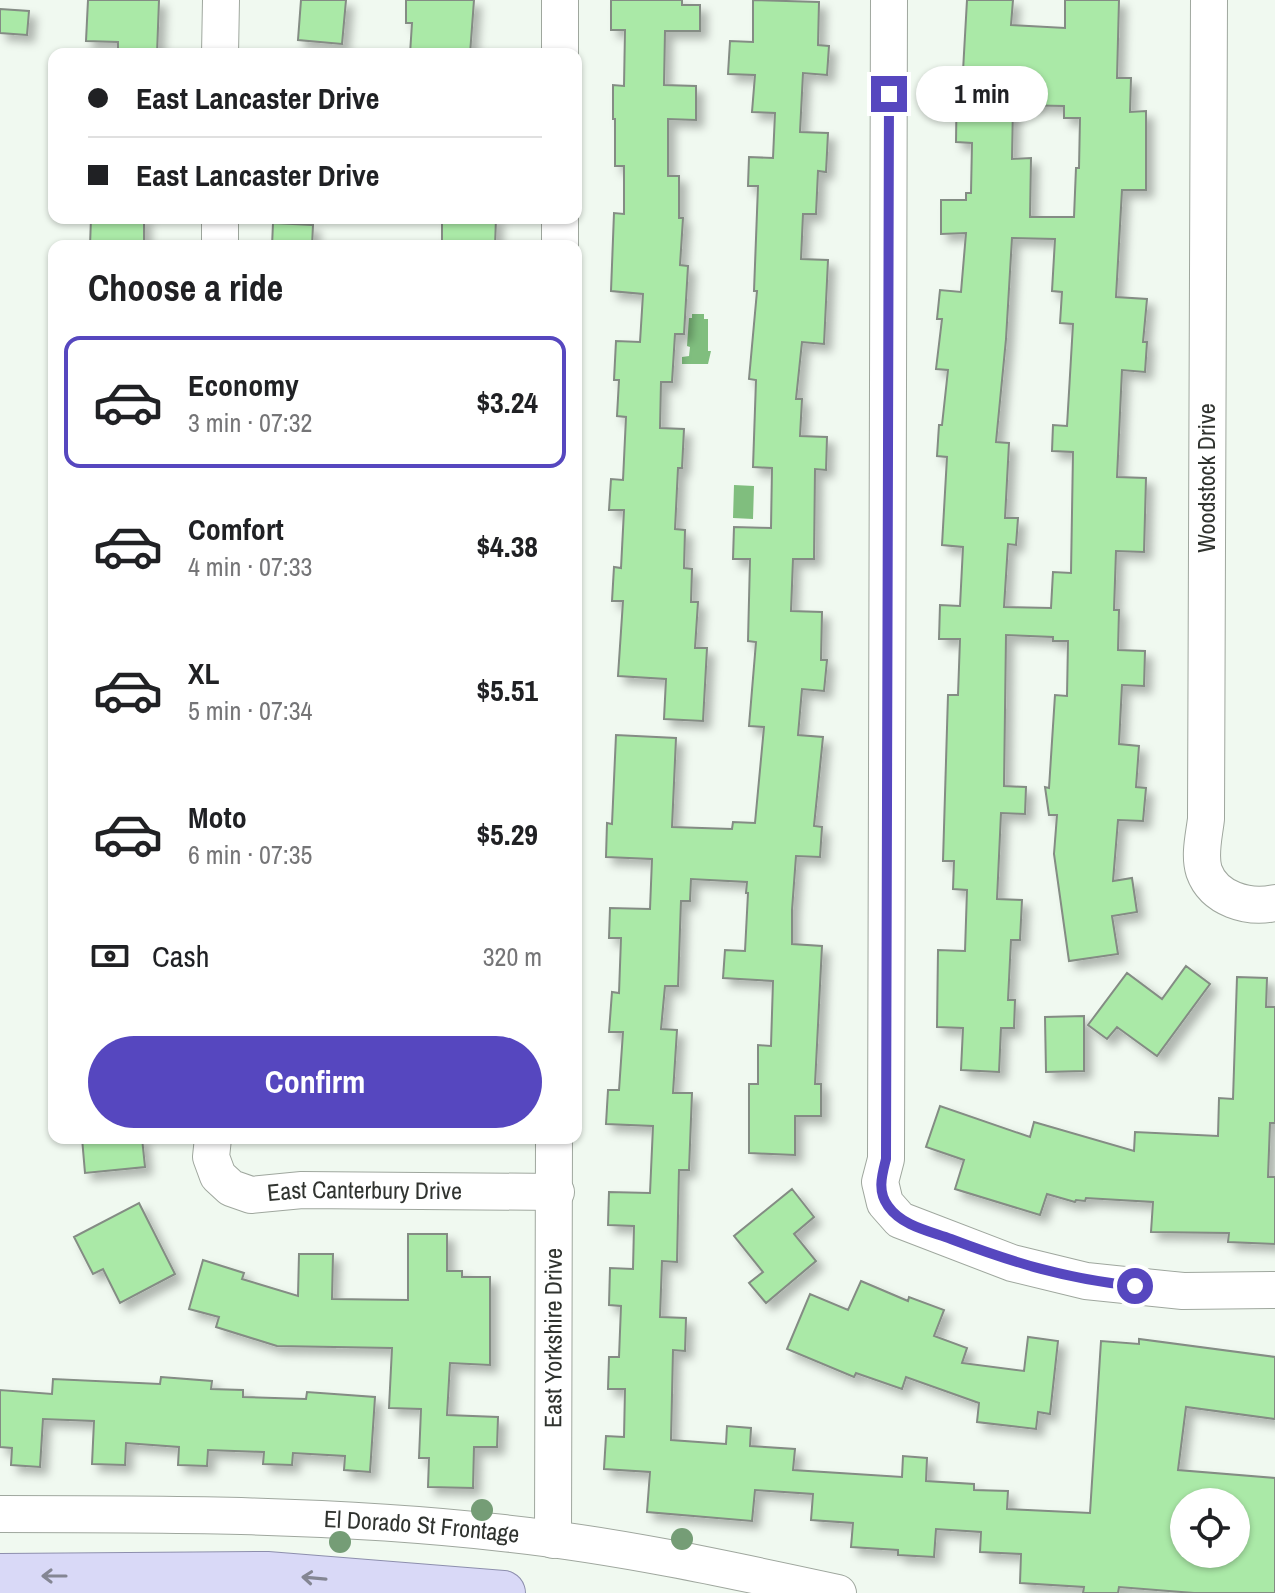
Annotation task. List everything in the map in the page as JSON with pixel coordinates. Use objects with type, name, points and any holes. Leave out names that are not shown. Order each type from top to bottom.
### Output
[{"type":"main road","points":[[0,1576],[267,1574],[503,1593]]},
{"type":"street","points":[[220,48],[221,0]]},
{"type":"street","points":[[560,0],[560,48]]},
{"type":"street","points":[[889,0],[886,1159],[880,1182],[885,1203],[900,1220],[1012,1263],[1086,1281],[1183,1291],[1275,1290]]},
{"type":"street","name":"Woodstock Drive","points":[[1209,0],[1206,819],[1202,855],[1204,872],[1222,894],[1238,902],[1275,903]]},
{"type":"street","name":"East Canterbury Drive","points":[[212,1144],[211,1157],[218,1176],[231,1188],[251,1195],[302,1190],[556,1192]]},
{"type":"street","name":"East Yorkshire Drive","points":[[553,1540],[554,1144]]},
{"type":"street","name":"El Dorado St Frontage","points":[[0,1514],[283,1516],[402,1523],[553,1540],[694,1562],[838,1593]]},
{"type":"shaded area","points":[[692,314],[704,314],[704,319],[708,319],[708,351],[711,351],[708,364],[682,364],[682,357],[689,356],[689,318]]},
{"type":"shaded area","points":[[734,485],[754,486],[753,519],[733,518]]},
{"type":"building","points":[[88,0],[159,0],[157,48],[118,48],[118,42],[86,41]]},
{"type":"building","points":[[301,0],[346,0],[342,44],[298,40]]},
{"type":"building","points":[[406,0],[474,0],[470,48],[410,48],[412,23],[406,23]]},
{"type":"building","points":[[611,0],[682,0],[682,5],[700,5],[700,31],[665,31],[664,85],[696,86],[696,120],[668,119],[668,176],[679,176],[679,218],[683,218],[680,265],[688,266],[684,334],[675,334],[672,382],[661,382],[660,428],[684,429],[682,468],[678,468],[675,529],[685,530],[684,568],[692,569],[691,602],[698,602],[695,648],[707,648],[703,721],[664,719],[666,679],[618,676],[623,601],[612,601],[614,567],[621,568],[624,510],[609,510],[611,479],[623,480],[626,417],[617,416],[619,380],[614,380],[616,341],[640,342],[643,294],[611,291],[614,213],[624,214],[624,166],[615,166],[613,85],[624,86],[625,30],[611,30]]},
{"type":"building","points":[[753,0],[819,2],[818,45],[829,46],[827,75],[803,73],[800,132],[828,133],[826,172],[818,171],[816,214],[803,214],[801,259],[828,260],[824,344],[802,342],[796,399],[802,399],[800,436],[827,437],[826,470],[815,469],[814,559],[793,559],[791,611],[822,612],[821,660],[827,660],[824,691],[802,689],[798,735],[823,737],[814,826],[822,827],[820,857],[796,856],[792,910],[792,944],[822,946],[815,1084],[821,1084],[821,1116],[795,1116],[795,1155],[749,1153],[749,1084],[758,1084],[758,1045],[771,1046],[773,981],[723,978],[725,950],[745,951],[747,882],[691,879],[690,901],[681,901],[678,986],[665,986],[661,1029],[677,1030],[673,1093],[692,1093],[689,1170],[679,1170],[677,1262],[662,1261],[660,1317],[686,1318],[685,1351],[673,1350],[671,1440],[726,1444],[727,1426],[751,1428],[750,1446],[795,1449],[793,1470],[902,1477],[903,1456],[927,1458],[926,1481],[974,1484],[974,1490],[1008,1491],[1007,1509],[1090,1513],[1101,1341],[1139,1344],[1139,1339],[1275,1357],[1275,1419],[1186,1407],[1178,1470],[1275,1478],[1275,1593],[1194,1593],[1119,1587],[1118,1593],[1083,1593],[1084,1587],[1020,1583],[1021,1554],[980,1552],[981,1532],[936,1529],[934,1557],[898,1555],[898,1550],[851,1547],[853,1523],[811,1520],[813,1494],[755,1490],[752,1521],[647,1512],[650,1472],[604,1469],[606,1436],[624,1437],[625,1389],[608,1389],[609,1357],[619,1357],[621,1306],[609,1305],[610,1268],[633,1269],[634,1226],[608,1225],[609,1192],[650,1193],[653,1126],[606,1124],[608,1090],[619,1090],[623,1032],[609,1032],[612,992],[619,993],[621,938],[609,938],[610,908],[650,909],[652,859],[606,857],[607,823],[612,824],[616,735],[676,738],[672,827],[732,829],[733,822],[755,823],[764,727],[749,726],[756,642],[748,641],[750,559],[733,559],[734,527],[771,528],[772,468],[753,467],[756,380],[749,379],[757,291],[754,291],[758,186],[748,186],[749,157],[773,158],[775,113],[752,112],[755,75],[728,74],[730,41],[753,42]]},
{"type":"building","points":[[967,0],[1013,0],[1011,25],[1065,28],[1065,0],[1119,0],[1117,78],[1131,78],[1130,112],[1146,111],[1146,190],[1122,190],[1116,297],[1147,299],[1143,342],[1147,342],[1145,372],[1122,370],[1117,477],[1146,478],[1144,552],[1116,551],[1114,610],[1119,610],[1118,650],[1145,651],[1144,686],[1122,685],[1119,744],[1139,746],[1136,787],[1146,788],[1143,821],[1118,820],[1113,881],[1132,878],[1137,912],[1112,916],[1118,954],[1069,961],[1054,854],[1057,815],[1049,815],[1045,787],[1049,788],[1055,695],[1067,696],[1068,641],[1053,641],[1053,637],[1006,635],[1004,786],[1026,787],[1025,814],[1001,813],[997,899],[1022,900],[1020,940],[1011,940],[1008,1000],[1015,1000],[1014,1028],[1001,1028],[999,1072],[961,1070],[963,1028],[937,1027],[938,950],[965,951],[967,890],[953,889],[954,861],[943,861],[948,695],[958,695],[960,639],[939,639],[940,605],[960,606],[963,547],[942,545],[947,457],[937,456],[948,370],[936,369],[942,319],[937,319],[940,290],[961,292],[966,233],[941,234],[941,200],[966,200],[966,193],[971,193],[972,143],[956,142],[957,71],[963,71]],"holes":[[[1013,105],[1064,106],[1064,118],[1080,118],[1074,217],[1030,217],[1031,158],[1012,159]],[[1012,238],[1055,239],[1052,291],[1062,292],[1060,323],[1073,324],[1067,426],[1053,425],[1052,451],[1073,452],[1071,573],[1053,572],[1051,608],[1004,607],[1008,544],[1016,545],[1018,518],[1005,518],[1009,443],[996,442]]]},
{"type":"building","points":[[0,9],[29,11],[27,35],[0,33]]},
{"type":"building","points":[[91,224],[144,224],[144,240],[90,240]]},
{"type":"building","points":[[273,224],[313,225],[312,240],[272,240]]},
{"type":"building","points":[[442,224],[496,224],[495,240],[442,240]]},
{"type":"building","points":[[1186,966],[1210,984],[1157,1056],[1117,1027],[1107,1039],[1088,1025],[1127,973],[1162,999]]},
{"type":"building","points":[[1237,977],[1267,978],[1266,1007],[1275,1007],[1275,1123],[1270,1123],[1268,1177],[1275,1177],[1275,1244],[1228,1242],[1229,1233],[1151,1232],[1153,1202],[1086,1198],[1085,1201],[1075,1202],[1047,1194],[1040,1215],[955,1189],[964,1160],[926,1147],[940,1106],[1030,1137],[1034,1122],[1134,1151],[1135,1132],[1218,1136],[1219,1098],[1233,1099]]},
{"type":"building","points":[[1084,1016],[1084,1071],[1046,1072],[1045,1017]]},
{"type":"building","points":[[83,1144],[143,1144],[145,1167],[85,1173]]},
{"type":"building","points":[[792,1189],[814,1217],[794,1234],[816,1261],[766,1303],[749,1283],[763,1272],[734,1236]]},
{"type":"building","points":[[139,1203],[175,1274],[120,1303],[103,1269],[93,1274],[74,1237]]},
{"type":"building","points":[[408,1234],[447,1234],[447,1271],[462,1271],[462,1277],[490,1277],[490,1365],[450,1363],[447,1415],[498,1417],[497,1447],[474,1447],[473,1488],[428,1487],[429,1458],[419,1458],[421,1409],[389,1408],[392,1348],[277,1346],[216,1327],[219,1317],[189,1309],[203,1260],[244,1273],[242,1279],[298,1296],[299,1254],[333,1254],[332,1299],[408,1300]]},
{"type":"building","points":[[861,1281],[908,1301],[909,1297],[944,1310],[934,1336],[967,1348],[962,1363],[1024,1371],[1028,1337],[1058,1341],[1050,1414],[1038,1412],[1036,1429],[977,1422],[979,1403],[906,1377],[902,1389],[856,1373],[854,1377],[787,1349],[810,1294],[848,1310]]},
{"type":"building","points":[[161,1377],[212,1381],[211,1389],[243,1390],[243,1397],[306,1399],[307,1392],[375,1397],[370,1472],[344,1470],[345,1456],[293,1453],[292,1465],[263,1464],[264,1452],[208,1450],[207,1466],[178,1465],[179,1447],[126,1443],[125,1465],[92,1464],[94,1421],[43,1419],[40,1467],[11,1465],[12,1448],[0,1447],[0,1390],[52,1394],[53,1379],[160,1384]]},
{"type":"route","points":[[889,94],[886,1159],[880,1182],[885,1203],[900,1220],[1012,1263],[1086,1281],[1135,1286]]}]
